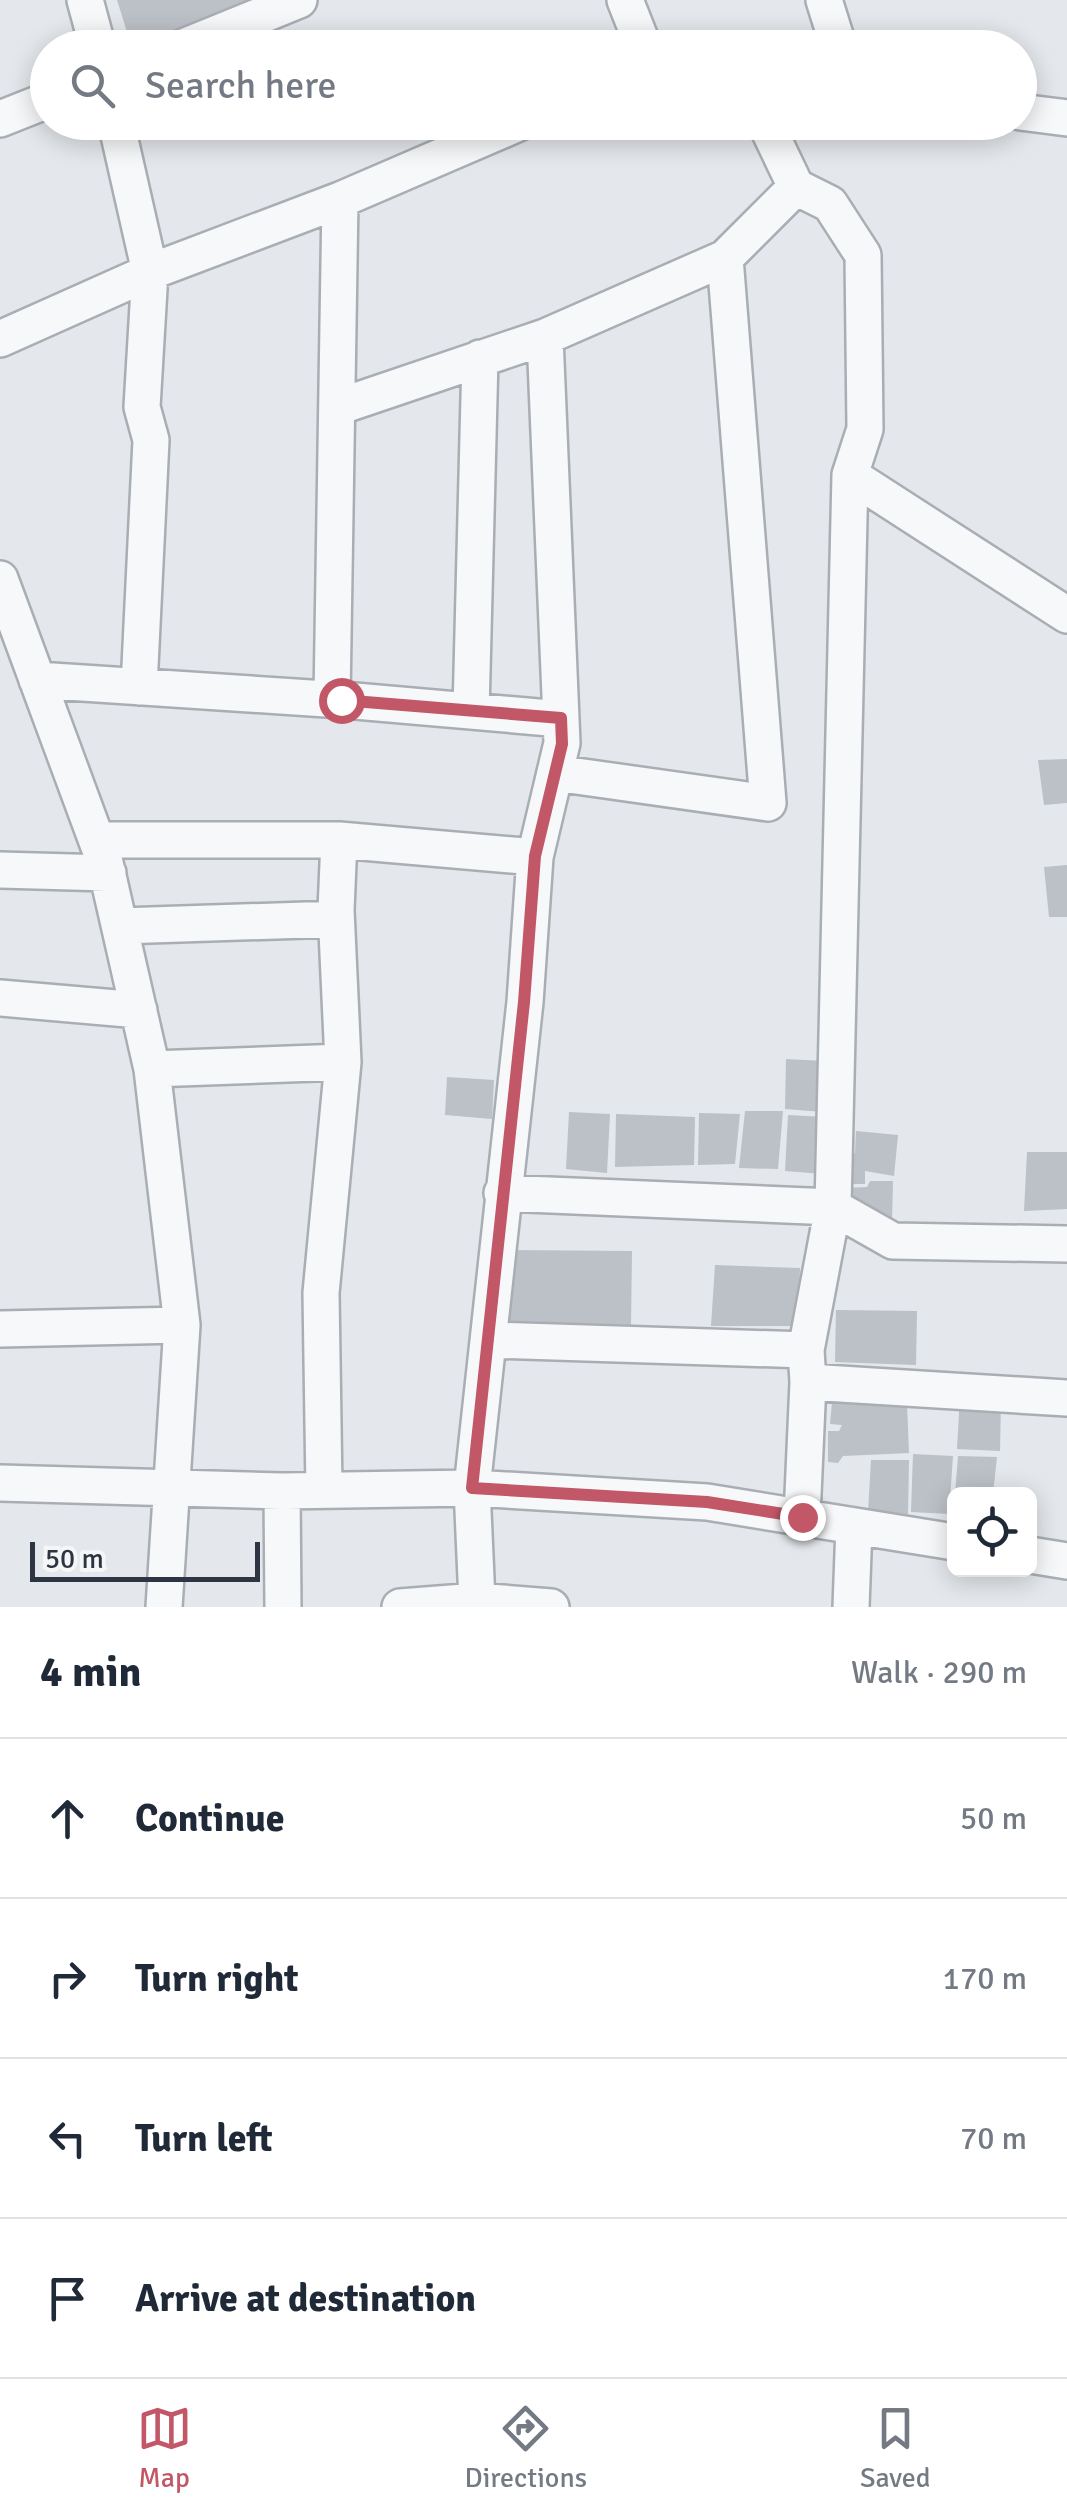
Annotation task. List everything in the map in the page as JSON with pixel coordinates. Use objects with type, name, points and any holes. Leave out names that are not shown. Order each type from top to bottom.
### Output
[{"type":"street","points":[[86,0],[94,30]]},
{"type":"street","points":[[624,0],[636,30]]},
{"type":"street","points":[[824,0],[833,30]]},
{"type":"street","points":[[225,30],[295,1]]},
{"type":"street","points":[[0,118],[30,107]]},
{"type":"street","points":[[1037,114],[1067,118]]},
{"type":"street","points":[[120,140],[150,272],[142,407],[152,440],[139,686]]},
{"type":"street","points":[[0,340],[150,272],[340,200],[479,140]]},
{"type":"street","points":[[774,140],[796,187],[830,204],[863,255],[866,430],[850,475],[833,1207],[807,1366],[802,1517]]},
{"type":"street","points":[[338,407],[545,337],[725,258],[796,187]]},
{"type":"street","points":[[340,200],[332,699],[341,700]]},
{"type":"street","points":[[555,773],[768,803],[725,258]]},
{"type":"street","points":[[477,1604],[472,1488],[524,1002],[535,856],[562,744],[545,337]]},
{"type":"street","points":[[471,711],[480,358]]},
{"type":"street","points":[[850,475],[1067,615]]},
{"type":"street","points":[[0,580],[102,856],[152,1069],[182,1325],[164,1607]]},
{"type":"street","points":[[38,680],[561,718]]},
{"type":"street","points":[[0,870],[102,856],[339,840],[535,856]]},
{"type":"street","points":[[324,1490],[322,1293],[343,1062],[336,919],[339,840]]},
{"type":"street","points":[[120,926],[336,919]]},
{"type":"street","points":[[0,998],[139,1010]]},
{"type":"street","points":[[152,1069],[343,1062]]},
{"type":"street","points":[[502,1193],[833,1207],[893,1241],[1067,1244]]},
{"type":"street","points":[[0,1330],[182,1325]]},
{"type":"street","points":[[488,1340],[807,1366],[1067,1398]]},
{"type":"street","points":[[0,1483],[282,1491],[472,1488],[707,1502],[947,1541]]},
{"type":"street","points":[[282,1491],[283,1607]]},
{"type":"street","points":[[850,1607],[854,1526]]},
{"type":"street","points":[[1037,1555],[1067,1561]]},
{"type":"street","points":[[400,1607],[550,1607]]},
{"type":"building","points":[[117,0],[292,0],[201,30],[126,30]]},
{"type":"building","points":[[1067,759],[1067,803],[1044,805],[1038,760]]},
{"type":"building","points":[[1067,865],[1067,917],[1049,917],[1044,867]]},
{"type":"building","points":[[786,1059],[825,1061],[823,1112],[785,1109]]},
{"type":"building","points":[[447,1077],[494,1080],[492,1119],[445,1115]]},
{"type":"building","points":[[745,1111],[783,1111],[778,1169],[739,1168]]},
{"type":"building","points":[[569,1112],[610,1114],[607,1173],[566,1169]]},
{"type":"building","points":[[699,1113],[740,1114],[735,1164],[698,1165]]},
{"type":"building","points":[[616,1114],[695,1117],[694,1165],[615,1167]]},
{"type":"building","points":[[788,1115],[825,1117],[823,1174],[785,1171]]},
{"type":"building","points":[[856,1131],[898,1135],[894,1176],[865,1171],[865,1184],[843,1184],[844,1153],[855,1153]]},
{"type":"building","points":[[1027,1152],[1067,1152],[1067,1209],[1024,1211]]},
{"type":"building","points":[[870,1181],[893,1181],[892,1221],[859,1217],[845,1188],[867,1187]]},
{"type":"building","points":[[505,1250],[632,1251],[631,1325],[505,1321]]},
{"type":"building","points":[[715,1265],[800,1268],[798,1326],[711,1326]]},
{"type":"building","points":[[836,1310],[917,1311],[916,1365],[835,1362]]},
{"type":"building","points":[[960,1396],[1001,1399],[1000,1451],[957,1449]]},
{"type":"building","points":[[832,1402],[907,1404],[909,1453],[843,1456],[838,1463],[828,1462],[828,1431],[839,1431],[842,1425],[830,1424]]},
{"type":"building","points":[[913,1454],[953,1456],[947,1514],[911,1512]]},
{"type":"building","points":[[958,1456],[997,1457],[994,1487],[956,1487]]},
{"type":"building","points":[[871,1460],[909,1460],[908,1514],[868,1512]]},
{"type":"route","points":[[341,700],[561,718],[562,744],[535,856],[524,1002],[472,1488],[707,1502],[802,1517]]}]
